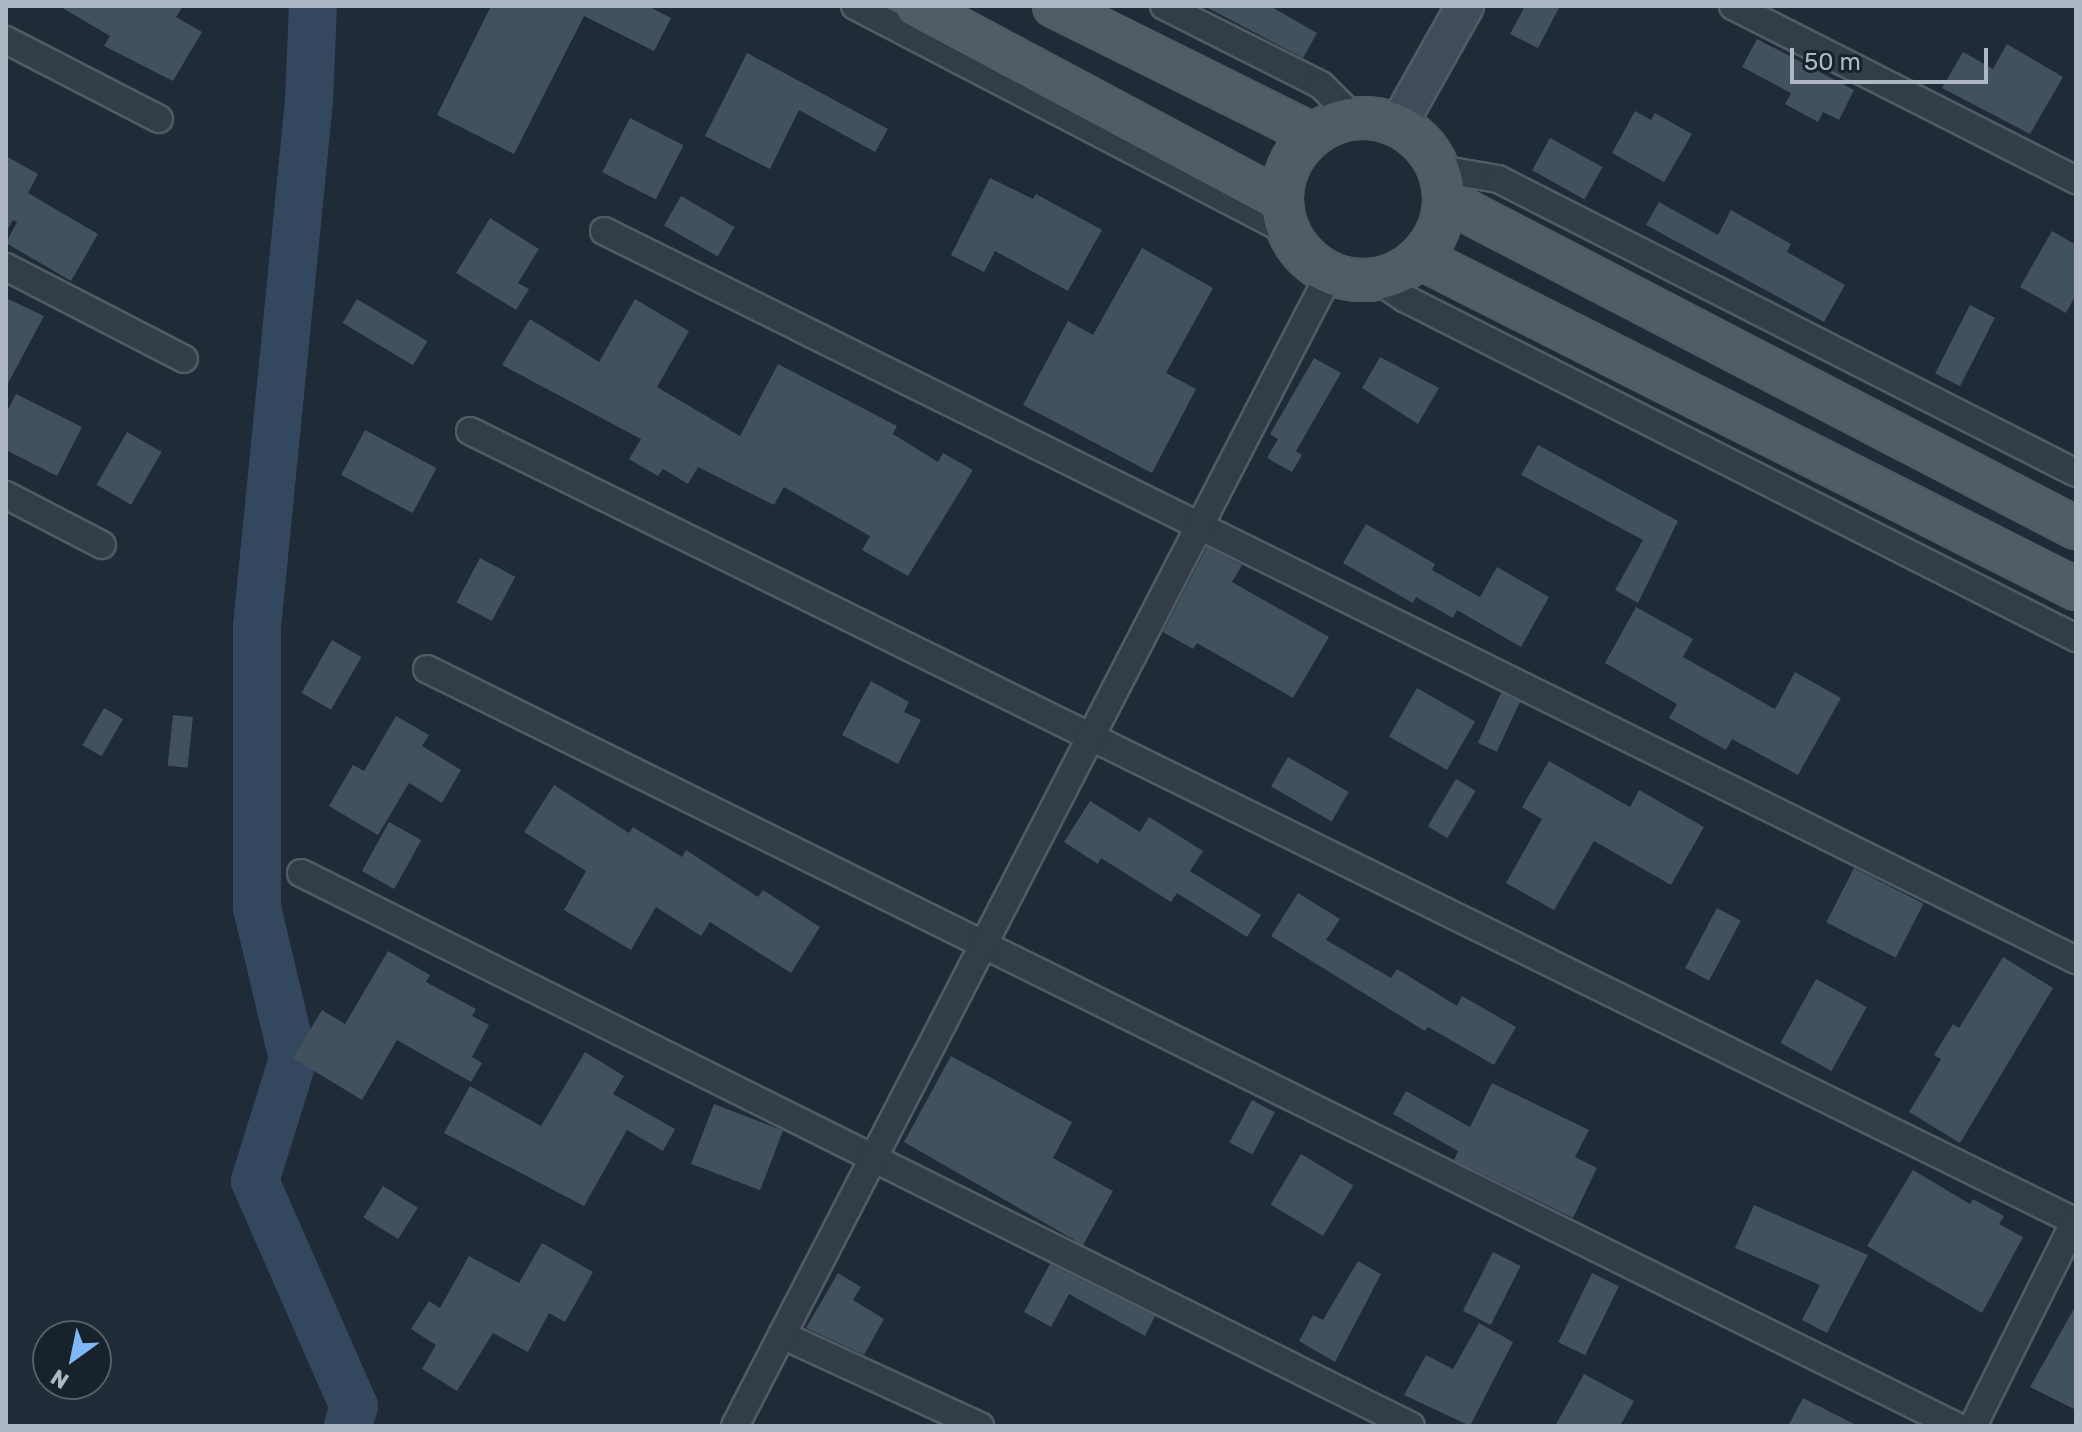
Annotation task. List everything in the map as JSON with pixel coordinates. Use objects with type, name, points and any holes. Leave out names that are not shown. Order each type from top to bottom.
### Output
[{"type":"main road","points":[[916,6],[1284,216]]},
{"type":"main road","points":[[1054,6],[1312,134]]},
{"type":"main road","points":[[1398,125],[1465,6]]},
{"type":"main road","points":[[1354,118],[1398,125],[1423,143],[1442,184],[1439,231],[1420,258],[1377,279],[1330,273],[1305,256],[1284,216],[1288,164],[1312,134],[1354,118]]},
{"type":"main road","points":[[1442,184],[2076,528]]},
{"type":"main road","points":[[1420,258],[2076,589]]},
{"type":"street","points":[[855,6],[1284,216]]},
{"type":"street","points":[[1164,6],[1321,85],[1354,118]]},
{"type":"street","points":[[1733,6],[2076,180]]},
{"type":"street","points":[[6,40],[159,119]]},
{"type":"street","points":[[1442,184],[1498,179],[2076,473]]},
{"type":"street","points":[[604,231],[2076,960]]},
{"type":"street","points":[[6,267],[184,359]]},
{"type":"street","points":[[735,1426],[1330,273]]},
{"type":"street","points":[[1377,279],[1406,299],[2076,638]]},
{"type":"street","points":[[470,431],[2076,1221],[1973,1426]]},
{"type":"street","points":[[6,495],[102,545]]},
{"type":"street","points":[[427,669],[1956,1426]]},
{"type":"street","points":[[301,873],[1411,1426]]},
{"type":"street","points":[[782,1335],[980,1426]]},
{"type":"building","points":[[59,6],[183,6],[176,17],[202,32],[173,81],[104,46],[110,36]]},
{"type":"building","points":[[491,6],[648,6],[671,18],[654,51],[584,16],[514,154],[437,115]]},
{"type":"building","points":[[1204,6],[1270,6],[1317,33],[1303,58]]},
{"type":"building","points":[[1525,6],[1560,6],[1538,48],[1510,34]]},
{"type":"building","points":[[1757,39],[1854,90],[1839,120],[1823,112],[1818,122],[1785,104],[1791,93],[1742,67]]},
{"type":"building","points":[[2007,44],[2063,77],[2030,134],[1942,88],[1963,52],[1993,69]]},
{"type":"building","points":[[747,53],[888,129],[875,152],[799,110],[770,169],[705,136]]},
{"type":"building","points":[[1635,111],[1651,120],[1655,113],[1692,134],[1664,182],[1612,153]]},
{"type":"building","points":[[630,118],[683,145],[656,200],[602,172]]},
{"type":"building","points":[[1550,138],[1602,167],[1585,199],[1532,170]]},
{"type":"building","points":[[6,156],[38,174],[28,193],[98,234],[71,281],[6,243],[17,222],[13,220],[6,232]]},
{"type":"building","points":[[990,178],[1033,199],[1036,194],[1102,230],[1068,291],[995,251],[984,272],[951,255]]},
{"type":"building","points":[[681,196],[735,227],[718,256],[664,225]]},
{"type":"building","points":[[1659,202],[1718,235],[1731,210],[1791,244],[1787,252],[1845,285],[1824,322],[1646,225]]},
{"type":"building","points":[[490,218],[539,249],[518,283],[529,289],[516,310],[456,273]]},
{"type":"building","points":[[2052,231],[2076,245],[2076,295],[2066,313],[2020,287]]},
{"type":"building","points":[[1142,248],[1213,288],[1166,373],[1196,389],[1152,473],[1023,405],[1068,321],[1093,335]]},
{"type":"building","points":[[6,298],[44,316],[6,387]]},
{"type":"building","points":[[357,299],[427,341],[413,365],[343,323]]},
{"type":"building","points":[[635,299],[689,331],[657,387],[740,436],[778,364],[897,426],[893,434],[938,462],[943,453],[973,470],[908,576],[862,550],[870,536],[784,487],[774,505],[698,467],[688,484],[663,469],[658,476],[629,459],[641,439],[502,365],[530,319],[599,362]]},
{"type":"building","points":[[1970,305],[1995,318],[1960,386],[1935,374]]},
{"type":"building","points":[[1380,357],[1439,388],[1418,424],[1362,388]]},
{"type":"building","points":[[1314,358],[1341,373],[1296,451],[1302,455],[1292,472],[1267,458],[1278,439],[1270,434]]},
{"type":"building","points":[[16,394],[82,427],[57,476],[6,450],[6,413]]},
{"type":"building","points":[[365,430],[437,468],[413,513],[341,475]]},
{"type":"building","points":[[127,432],[162,452],[131,505],[96,485]]},
{"type":"building","points":[[1538,445],[1678,521],[1638,603],[1615,590],[1643,540],[1521,475]]},
{"type":"building","points":[[1366,524],[1435,564],[1432,570],[1480,597],[1497,567],[1549,597],[1521,647],[1457,610],[1453,618],[1416,597],[1413,603],[1343,563]]},
{"type":"building","points":[[1207,547],[1242,565],[1232,582],[1329,637],[1293,698],[1197,643],[1193,649],[1163,632]]},
{"type":"building","points":[[480,558],[515,577],[492,621],[457,602]]},
{"type":"building","points":[[1636,607],[1693,639],[1683,657],[1775,709],[1795,672],[1841,698],[1798,775],[1732,739],[1726,750],[1669,718],[1677,704],[1605,663]]},
{"type":"building","points":[[332,640],[361,657],[331,710],[302,693]]},
{"type":"building","points":[[871,681],[909,702],[904,712],[921,720],[898,764],[842,735]]},
{"type":"building","points":[[1417,688],[1475,722],[1447,770],[1389,736]]},
{"type":"building","points":[[1501,693],[1520,702],[1497,752],[1478,743]]},
{"type":"building","points":[[104,708],[123,719],[102,756],[82,745]]},
{"type":"building","points":[[173,715],[193,717],[188,768],[168,766]]},
{"type":"building","points":[[396,716],[429,735],[422,746],[461,770],[442,803],[409,783],[378,835],[329,806],[353,765],[364,771]]},
{"type":"building","points":[[1288,757],[1349,792],[1332,821],[1271,786]]},
{"type":"building","points":[[1549,761],[1630,807],[1639,790],[1704,827],[1671,885],[1594,841],[1554,910],[1506,883],[1542,819],[1522,807]]},
{"type":"building","points":[[1456,779],[1476,791],[1447,838],[1428,826]]},
{"type":"building","points":[[554,785],[629,833],[633,827],[682,857],[686,850],[758,897],[763,890],[820,927],[791,973],[710,922],[701,936],[656,907],[631,950],[564,910],[586,871],[524,832]]},
{"type":"building","points":[[1090,801],[1140,832],[1149,817],[1203,851],[1190,871],[1261,915],[1247,937],[1177,893],[1171,902],[1101,858],[1098,864],[1064,842]]},
{"type":"building","points":[[389,822],[421,840],[394,889],[362,871]]},
{"type":"building","points":[[1854,868],[1923,903],[1896,958],[1826,922]]},
{"type":"building","points":[[1298,893],[1340,919],[1326,940],[1391,978],[1397,969],[1457,1006],[1462,996],[1516,1027],[1494,1065],[1428,1027],[1425,1031],[1271,936]]},
{"type":"building","points":[[1717,908],[1741,921],[1709,981],[1685,968]]},
{"type":"building","points":[[388,951],[430,975],[426,982],[476,1009],[472,1016],[489,1025],[472,1057],[482,1063],[471,1082],[397,1040],[362,1100],[293,1058],[322,1010],[345,1024]]},
{"type":"building","points":[[2003,957],[2053,988],[1960,1143],[1909,1112],[1941,1059],[1934,1055],[1953,1024],[1959,1028]]},
{"type":"building","points":[[1816,979],[1867,1007],[1831,1071],[1781,1043]]},
{"type":"building","points":[[585,1052],[624,1076],[613,1094],[675,1129],[663,1151],[627,1130],[584,1206],[444,1133],[470,1086],[541,1126]]},
{"type":"building","points":[[951,1056],[1072,1122],[1053,1158],[1113,1191],[1083,1245],[904,1142]]},
{"type":"building","points":[[1492,1083],[1589,1130],[1575,1157],[1597,1168],[1573,1218],[1454,1160],[1458,1151],[1393,1114],[1406,1091],[1470,1127]]},
{"type":"building","points":[[1252,1100],[1275,1112],[1252,1155],[1229,1142]]},
{"type":"building","points":[[714,1104],[783,1131],[760,1190],[691,1164]]},
{"type":"building","points":[[1301,1154],[1353,1185],[1323,1236],[1271,1205]]},
{"type":"building","points":[[1913,1170],[1970,1204],[1973,1199],[2004,1216],[1999,1224],[2023,1237],[1982,1313],[1867,1246]]},
{"type":"building","points":[[383,1186],[418,1208],[398,1239],[363,1217]]},
{"type":"building","points":[[1754,1205],[1868,1255],[1827,1333],[1802,1320],[1820,1285],[1735,1248]]},
{"type":"building","points":[[542,1243],[593,1272],[565,1322],[549,1313],[528,1352],[493,1333],[457,1391],[422,1369],[436,1345],[411,1329],[429,1301],[440,1308],[469,1256],[519,1283]]},
{"type":"building","points":[[1493,1252],[1521,1266],[1491,1325],[1463,1311]]},
{"type":"building","points":[[1358,1261],[1381,1274],[1335,1362],[1299,1341],[1313,1315],[1323,1320]]},
{"type":"building","points":[[1050,1264],[1155,1316],[1145,1336],[1069,1294],[1051,1327],[1024,1312]]},
{"type":"building","points":[[838,1273],[861,1287],[853,1300],[884,1319],[864,1355],[806,1328]]},
{"type":"building","points":[[1592,1273],[1619,1286],[1585,1355],[1558,1342]]},
{"type":"building","points":[[2076,1305],[2076,1410],[2030,1387]]},
{"type":"building","points":[[1479,1323],[1513,1342],[1470,1426],[1404,1395],[1426,1355],[1453,1369]]},
{"type":"building","points":[[1584,1374],[1634,1401],[1620,1426],[1555,1426]]},
{"type":"building","points":[[1803,1398],[1858,1426],[1788,1426]]},
{"type":"waterway","points":[[313,6],[309,101],[257,627],[257,908],[293,1059],[255,1181],[354,1406],[348,1426]]}]
